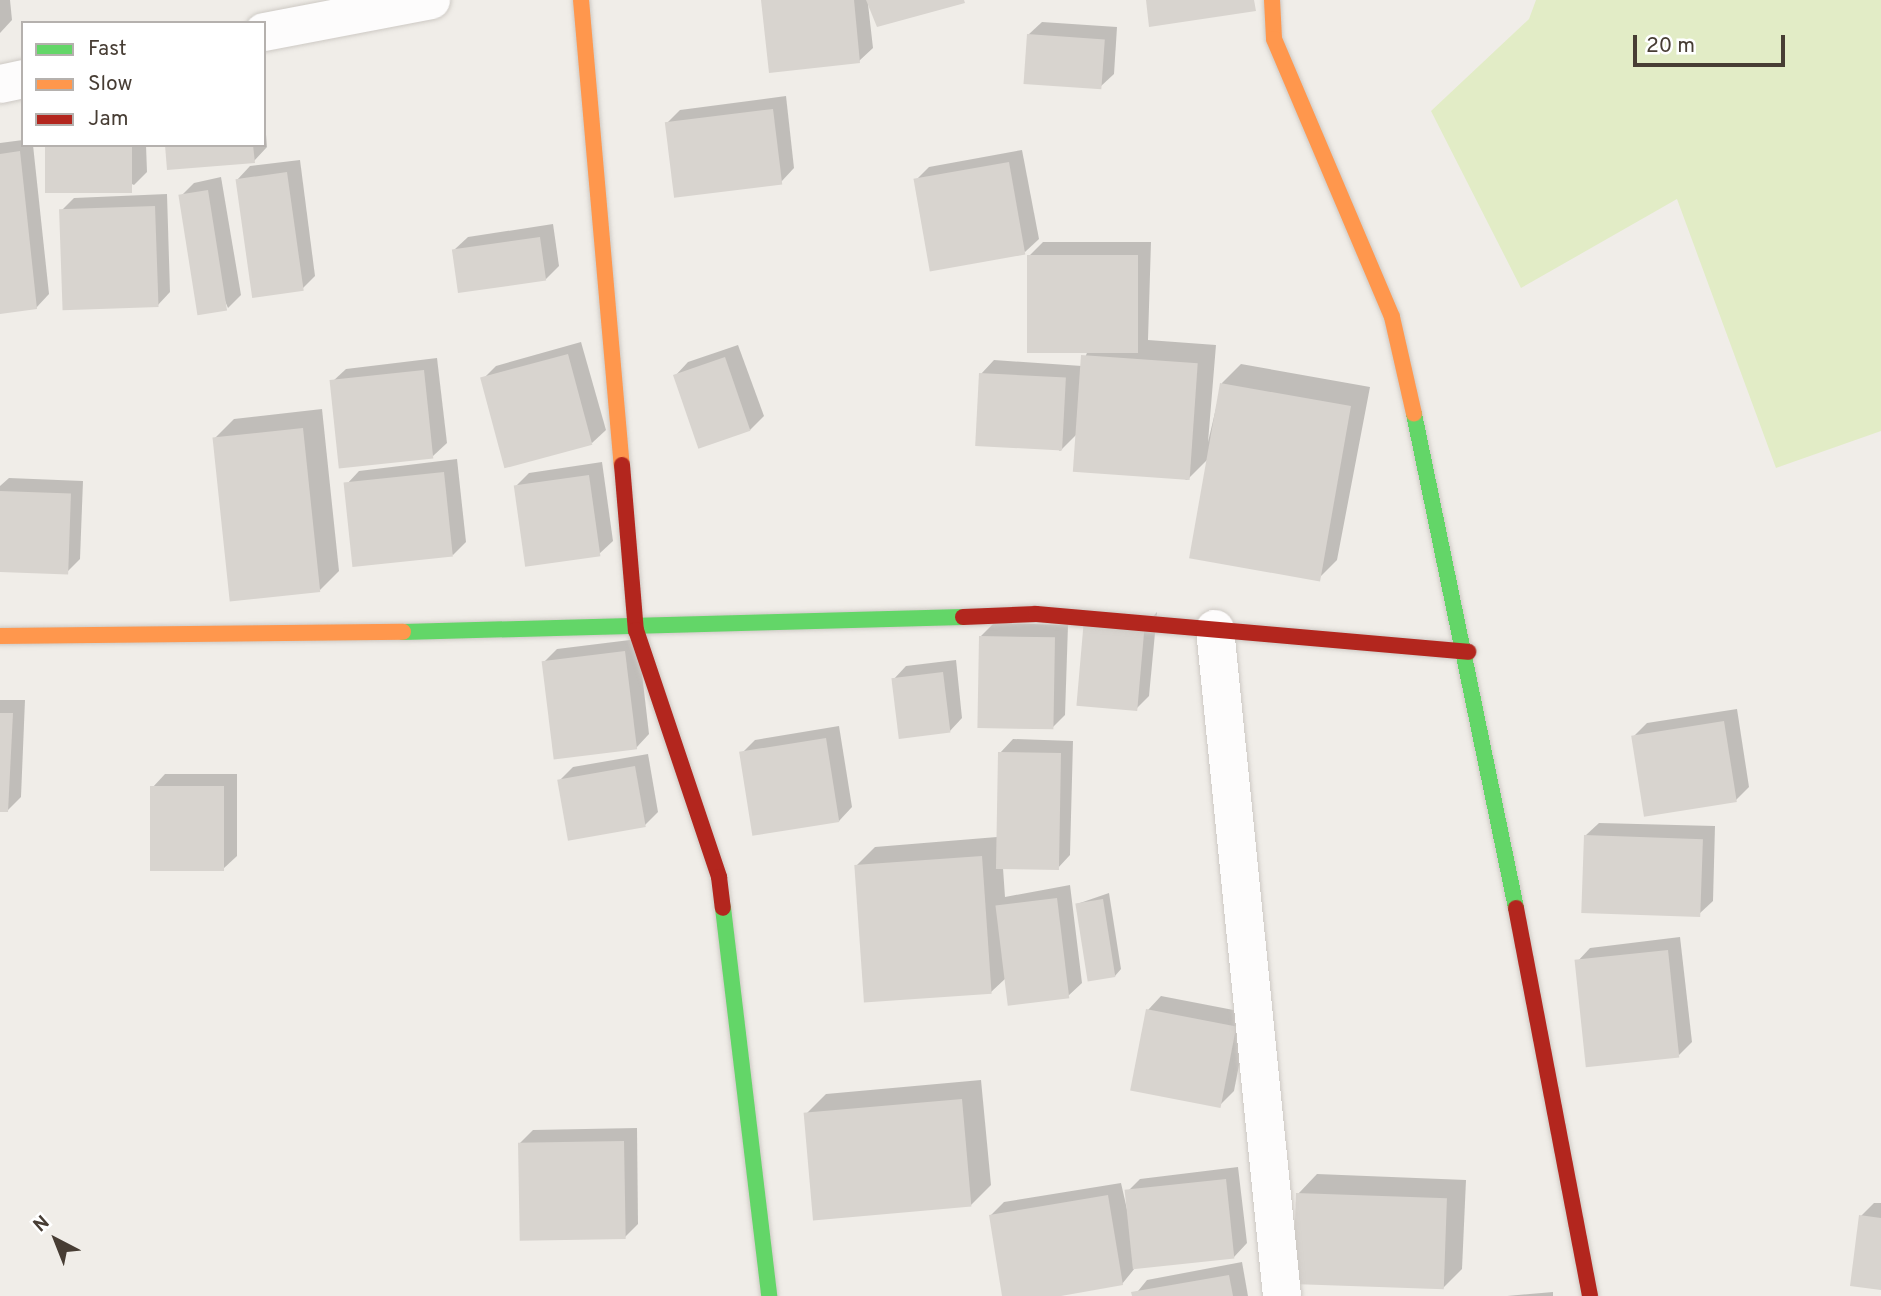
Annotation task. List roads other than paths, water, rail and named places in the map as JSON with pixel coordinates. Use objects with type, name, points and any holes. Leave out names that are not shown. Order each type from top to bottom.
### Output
[{"type":"street","points":[[266,32],[431,0]]},
{"type":"street","points":[[581,0],[636,630],[719,877],[769,1296]]},
{"type":"street","points":[[1272,0],[1274,39],[1392,317],[1468,652],[1590,1296]]},
{"type":"street","points":[[0,84],[21,79]]},
{"type":"street","points":[[0,636],[636,630],[1036,614],[1468,652]]},
{"type":"street","points":[[1215,629],[1282,1296]]}]
